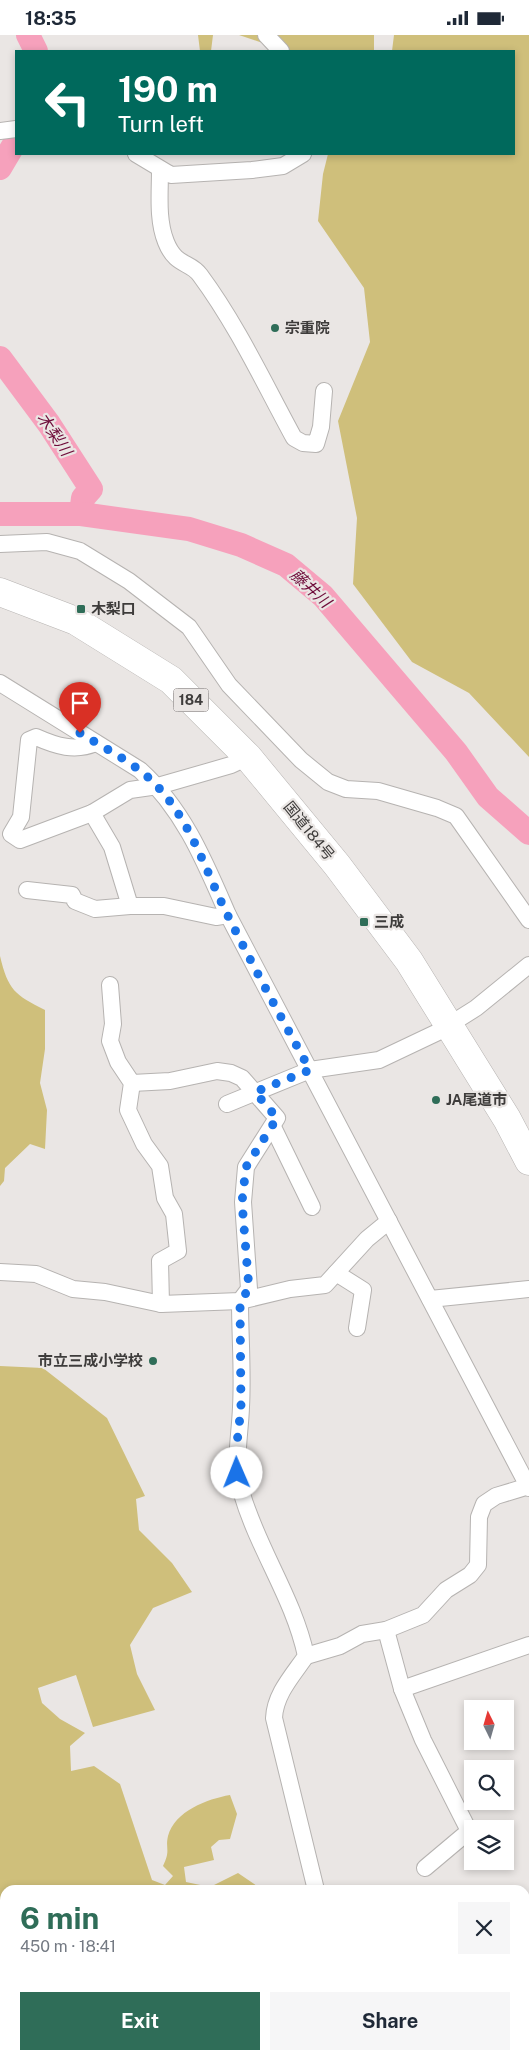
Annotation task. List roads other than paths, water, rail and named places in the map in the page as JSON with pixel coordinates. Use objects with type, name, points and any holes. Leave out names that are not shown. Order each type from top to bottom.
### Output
[{"type":"highway","name":"国道184号","points":[[0,593],[76,621],[171,680],[248,757],[337,865],[409,961],[507,1119],[529,1161]]},
{"type":"street","points":[[266,35],[280,50]]},
{"type":"street","points":[[138,155],[171,175],[252,170],[283,166],[301,155]]},
{"type":"street","points":[[160,170],[161,230],[167,245],[177,261],[199,273],[239,337],[294,437],[304,443],[316,444],[321,427],[324,391]]},
{"type":"street","points":[[0,544],[47,542],[80,551],[130,581],[189,627],[229,685],[301,760],[328,782],[346,789],[378,791],[437,808],[456,816],[529,920]]},
{"type":"street","points":[[0,683],[140,770],[158,786],[179,813],[206,865],[228,915],[529,1487],[496,1497],[484,1504],[479,1517],[478,1565],[470,1575],[446,1590],[423,1615],[386,1630],[362,1634],[340,1646],[306,1656],[280,1694],[275,1705],[274,1718],[315,1885]]},
{"type":"street","points":[[96,743],[83,749],[56,746],[36,737],[29,740],[21,817],[11,834],[20,840],[92,813],[130,790],[158,786],[231,765],[248,757]]},
{"type":"street","points":[[92,813],[112,847],[130,906]]},
{"type":"street","points":[[27,890],[72,895],[75,901],[95,909],[164,906],[216,917],[228,915]]},
{"type":"street","points":[[227,1104],[310,1070],[379,1060],[438,1031],[476,1008],[529,965]]},
{"type":"street","points":[[110,985],[113,1024],[110,1041],[118,1061],[132,1083],[128,1111],[144,1144],[160,1166],[165,1198],[174,1214],[178,1251],[160,1261],[161,1304]]},
{"type":"street","points":[[132,1083],[170,1081],[217,1071],[231,1073],[242,1078],[277,1118],[246,1167],[242,1202],[249,1289],[240,1301],[241,1408],[237,1443],[237,1473],[242,1494],[258,1537],[302,1635],[306,1656]]},
{"type":"street","points":[[273,1127],[312,1207]]},
{"type":"street","points":[[0,1272],[36,1274],[73,1289],[105,1292],[161,1304],[240,1301],[290,1289],[325,1285],[367,1239],[389,1221]]},
{"type":"street","points":[[336,1273],[363,1290],[357,1328]]},
{"type":"street","points":[[430,1299],[529,1289]]},
{"type":"street","points":[[386,1630],[402,1689],[422,1740],[469,1831],[425,1868]]},
{"type":"street","points":[[402,1689],[529,1645]]},
{"type":"waterway","name":"木梨川","points":[[28,35],[36,50]]},
{"type":"waterway","name":"木梨川","points":[[0,168],[15,143]]},
{"type":"waterway","name":"木梨川","points":[[0,358],[49,424],[91,489],[83,498],[81,514]]},
{"type":"waterway","name":"藤井川","points":[[0,514],[81,514],[189,529],[241,545],[286,565],[323,596],[456,752],[488,797],[529,833]]},
{"type":"place","name":"宗重院","points":[[275,328]]},
{"type":"place","name":"木梨口","points":[[81,609]]},
{"type":"place","name":"三成","points":[[364,922]]},
{"type":"place","name":"JA尾道市","points":[[436,1100]]},
{"type":"place","name":"市立三成小学校","points":[[153,1361]]}]
